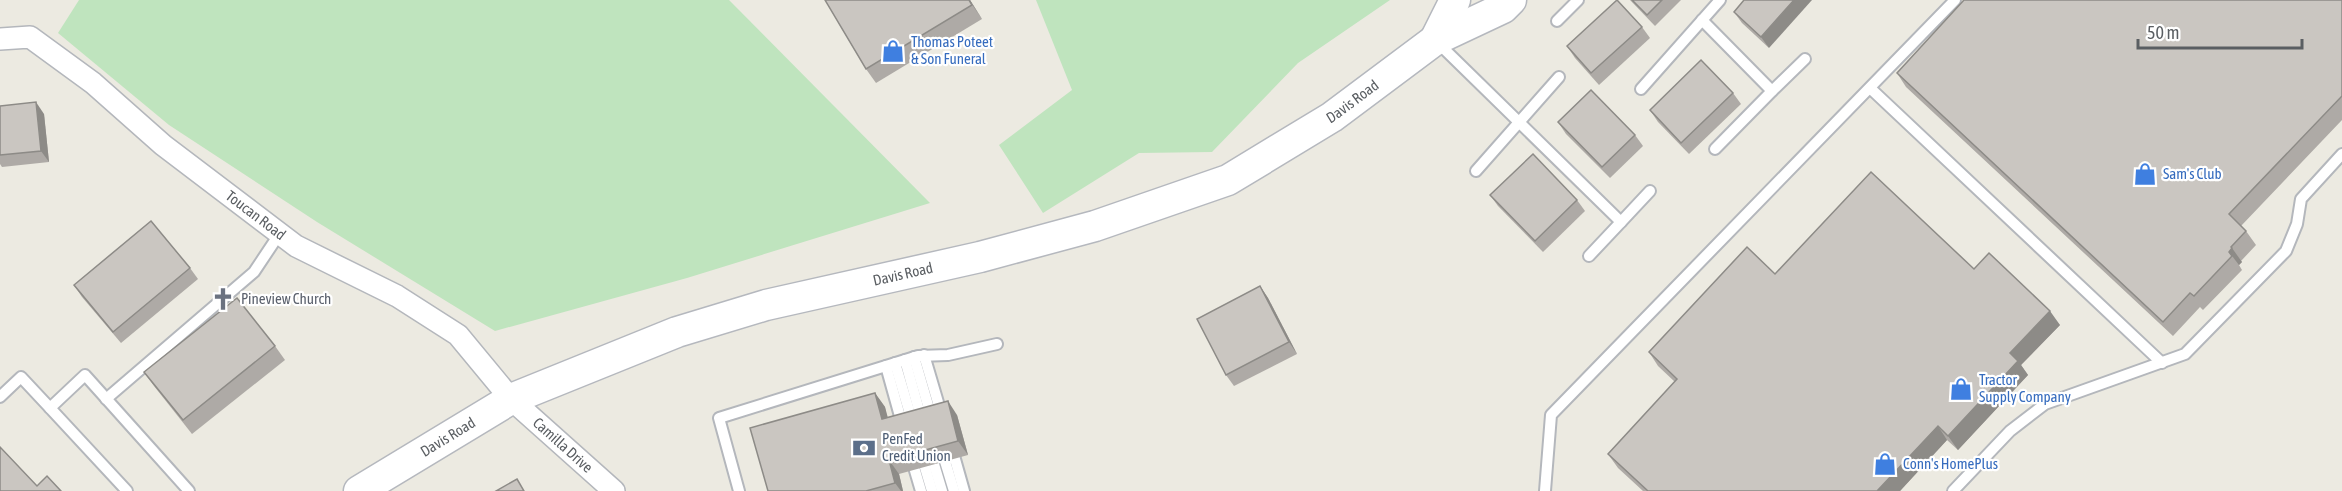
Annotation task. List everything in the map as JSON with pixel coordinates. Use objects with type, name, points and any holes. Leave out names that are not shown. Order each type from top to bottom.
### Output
[{"type":"main road","name":"Davis Road","points":[[1435,40],[1455,0]]},
{"type":"main road","name":"Davis Road","points":[[359,491],[511,399],[676,332],[766,305],[980,257],[1095,226],[1228,180],[1332,117],[1435,40],[1503,8],[1511,0]]},
{"type":"street","name":"Toucan Road","points":[[0,39],[30,37],[93,83],[164,145],[296,246],[397,296],[458,335],[511,399]]},
{"type":"street","name":"Camilla Drive","points":[[511,399],[614,491]]},
{"type":"lane","points":[[1557,21],[1578,0]]},
{"type":"lane","points":[[1641,89],[1720,0]]},
{"type":"lane","points":[[1545,491],[1551,415],[1954,0]]},
{"type":"lane","points":[[1702,20],[1772,91]]},
{"type":"lane","points":[[1435,40],[1621,222]]},
{"type":"lane","points":[[1715,149],[1805,59]]},
{"type":"lane","points":[[1476,171],[1559,77]]},
{"type":"lane","points":[[1870,88],[2162,363]]},
{"type":"lane","points":[[1953,491],[2010,431],[2045,404],[2186,354],[2286,251],[2297,224],[2301,199],[2342,154]]},
{"type":"lane","points":[[1588,256],[1650,191]]},
{"type":"lane","points":[[106,399],[254,272],[280,233]]},
{"type":"lane","points":[[740,491],[719,418],[905,360],[948,355],[997,344]]},
{"type":"lane","points":[[905,360],[944,423]]},
{"type":"lane","points":[[905,360],[905,434]]},
{"type":"lane","points":[[905,360],[932,491]]},
{"type":"lane","points":[[905,360],[942,491]]},
{"type":"lane","points":[[905,360],[954,491]]},
{"type":"lane","points":[[50,408],[85,375],[189,491]]},
{"type":"lane","points":[[0,397],[21,377],[127,491]]},
{"type":"lane","points":[[948,434],[964,491]]},
{"type":"lane","points":[[908,445],[921,491]]},
{"type":"green space","points":[[79,0],[729,0],[930,203],[687,278],[495,331],[317,222],[169,125],[58,33]]},
{"type":"green space","points":[[1036,0],[1390,0],[1298,63],[1212,152],[1139,153],[1043,213],[999,145],[1072,90]]},
{"type":"building","name":"Thomas Poteet & Son Funeral","points":[[825,0],[969,0],[972,5],[866,69]]},
{"type":"building","points":[[1617,0],[1642,27],[1591,73],[1567,46]]},
{"type":"building","points":[[1632,0],[1662,0],[1647,15]]},
{"type":"building","points":[[1744,0],[1794,0],[1761,37],[1734,12]]},
{"type":"building","name":"Sam's Club","points":[[1964,0],[2342,0],[2342,96],[2229,214],[2246,231],[2231,247],[2229,252],[2232,256],[2194,296],[2190,293],[2163,322],[1897,73]]},
{"type":"building","points":[[1701,60],[1733,93],[1681,143],[1650,110]]},
{"type":"building","points":[[1591,90],[1635,135],[1602,167],[1558,122]]},
{"type":"building","points":[[36,102],[41,151],[0,155],[0,106]]},
{"type":"building","points":[[1533,154],[1577,200],[1535,241],[1490,195]]},
{"type":"building","points":[[1871,172],[1974,269],[1989,253],[2050,311],[2010,353],[2018,361],[1948,436],[1938,426],[1877,491],[1648,491],[1608,454],[1677,379],[1649,352],[1747,247],[1775,274]]},
{"type":"building","points":[[151,221],[190,268],[113,332],[74,285]]},
{"type":"building","points":[[1260,286],[1289,342],[1226,375],[1197,319]]},
{"type":"building","points":[[237,298],[275,346],[183,420],[144,372]]},
{"type":"building","name":"PenFed Credit Union","points":[[875,393],[882,419],[948,401],[958,441],[889,460],[895,483],[866,491],[768,491],[750,428]]},
{"type":"building","points":[[0,447],[37,486],[47,476],[61,491],[0,491]]},
{"type":"building","points":[[517,479],[524,491],[496,491]]},
{"type":"place","name":"Thomas Poteet & Son Funeral","points":[[893,51]]},
{"type":"place","name":"Sam's Club","points":[[2145,174]]},
{"type":"place","name":"Pineview Church","points":[[223,299]]},
{"type":"place","name":"Tractor Supply Company","points":[[1961,389]]},
{"type":"place","name":"PenFed Credit Union","points":[[864,448]]},
{"type":"place","name":"Conn's HomePlus","points":[[1885,464]]}]
